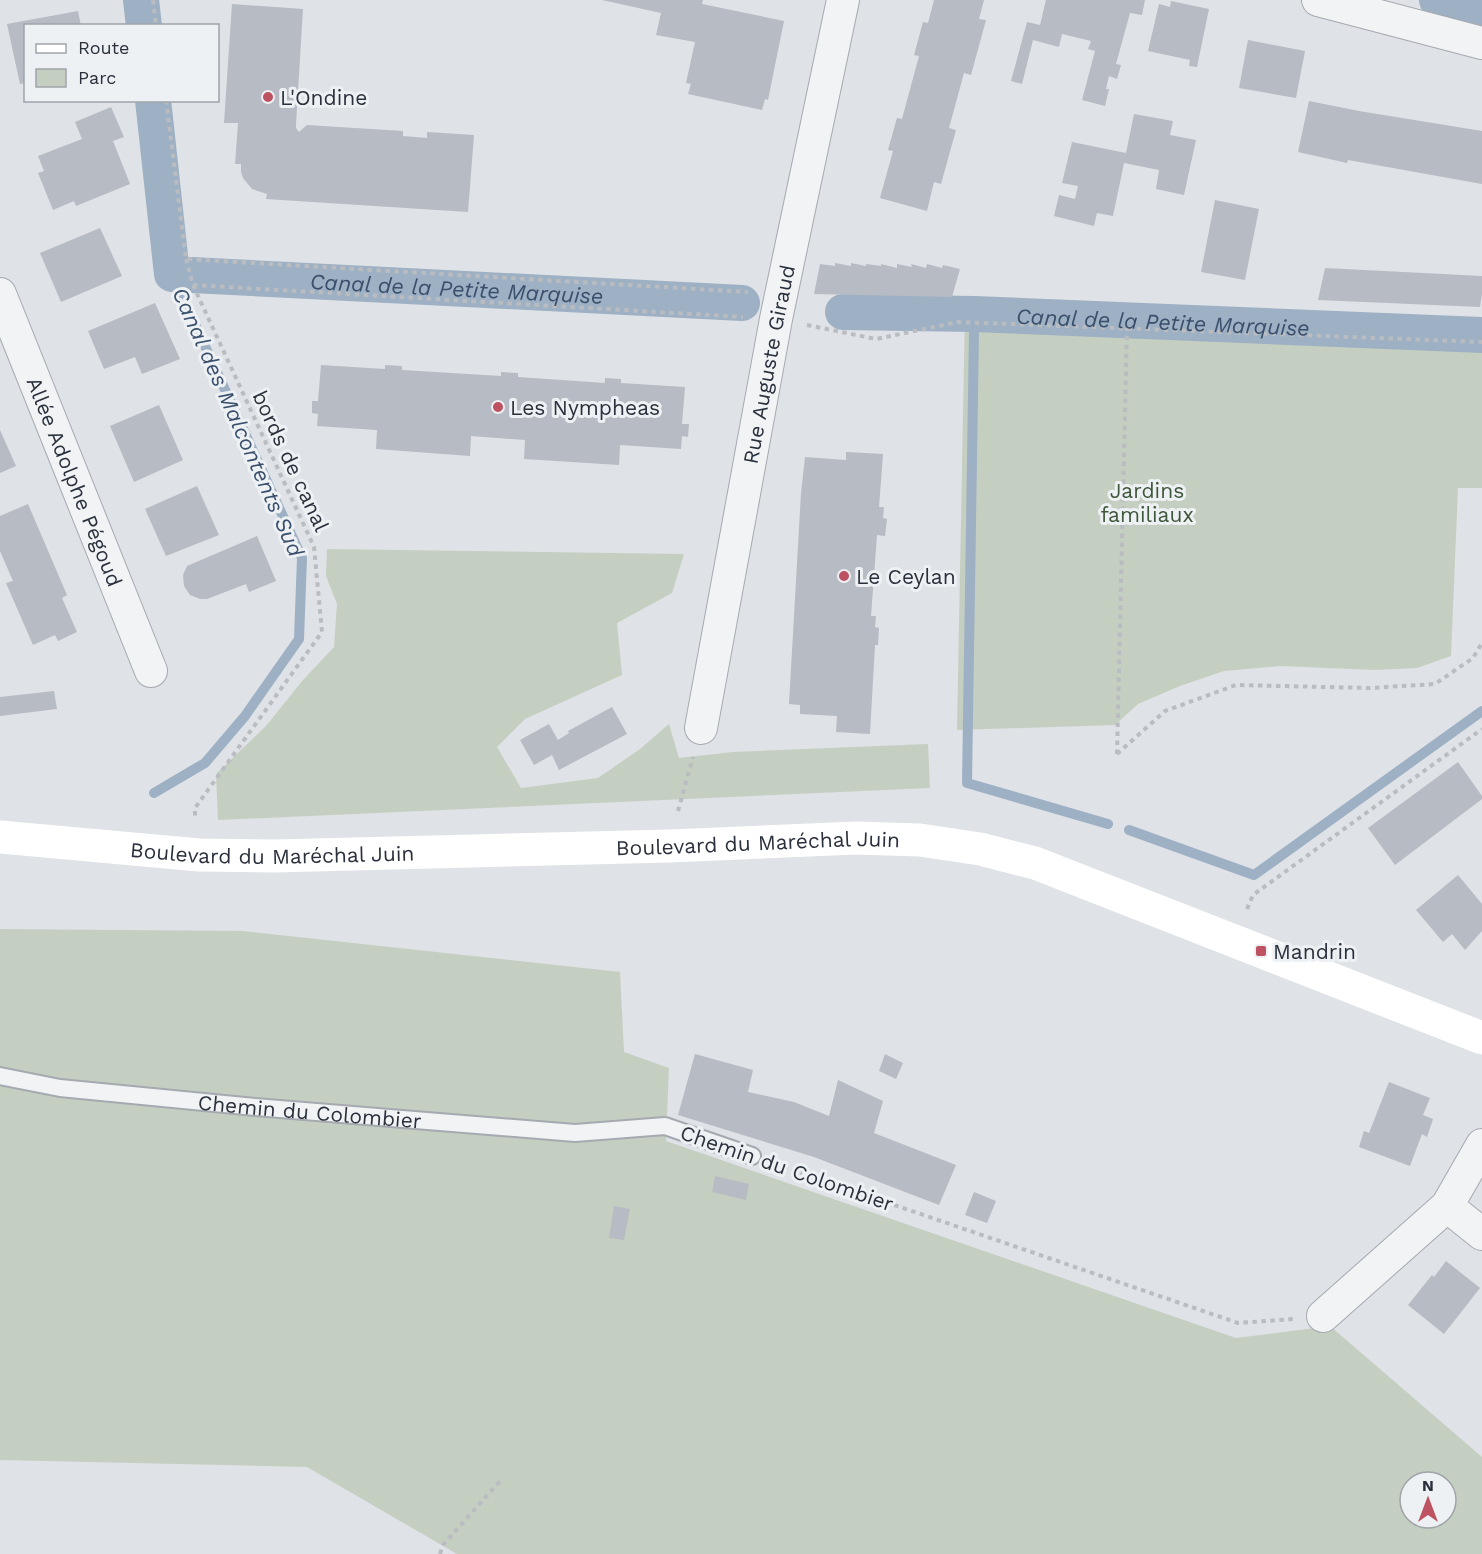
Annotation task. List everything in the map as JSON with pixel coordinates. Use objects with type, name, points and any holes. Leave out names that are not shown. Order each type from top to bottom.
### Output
[{"type":"main road","name":"Boulevard du Maréchal Juin","points":[[0,837],[199,855],[275,856],[669,846],[856,838],[920,840],[980,849],[1035,863],[1482,1038]]},
{"type":"street","name":"Rue Auguste Giraud","points":[[700,728],[778,307],[843,0]]},
{"type":"street","points":[[1318,0],[1482,43]]},
{"type":"street","name":"Allée Adolphe Pégoud","points":[[0,294],[151,671]]},
{"type":"street","points":[[1323,1316],[1447,1206],[1482,1145]]},
{"type":"street","points":[[1447,1206],[1482,1234]]},
{"type":"lane","name":"Chemin du Colombier","points":[[0,1076],[60,1088],[255,1107],[575,1133],[665,1126],[752,1156]]},
{"type":"path","points":[[153,0],[156,24]]},
{"type":"path","name":"bords de canal","points":[[166,102],[186,259],[193,285],[314,547],[322,632],[195,808],[195,825]]},
{"type":"path","points":[[186,259],[778,307],[876,339],[958,322],[1482,342]]},
{"type":"path","points":[[193,285],[778,307]]},
{"type":"path","points":[[1127,328],[1117,754],[1165,711],[1236,685],[1370,688],[1435,684],[1473,658],[1482,643]]},
{"type":"path","points":[[678,811],[700,728]]},
{"type":"path","points":[[1234,941],[1253,895],[1482,729]]},
{"type":"path","name":"Chemin du Colombier","points":[[752,1156],[1238,1323],[1323,1316]]},
{"type":"path","points":[[440,1554],[443,1545],[500,1481]]},
{"type":"green space","name":"Jardins familiaux","points":[[965,309],[1482,329],[1482,488],[1458,488],[1451,656],[1417,668],[1375,670],[1280,666],[1224,671],[1138,704],[1115,725],[957,730]]},
{"type":"green space","points":[[327,549],[684,554],[672,593],[617,623],[622,675],[525,719],[497,747],[521,788],[598,778],[640,749],[669,724],[679,758],[733,752],[928,744],[930,788],[218,820],[216,774],[266,726],[303,680],[334,647],[337,604],[326,576]]},
{"type":"green space","points":[[0,929],[243,931],[620,972],[624,1052],[669,1068],[666,1141],[1236,1338],[1330,1326],[1482,1457],[1482,1554],[457,1554],[307,1467],[0,1460]]},
{"type":"building","points":[[602,0],[703,0],[702,4],[784,21],[768,100],[765,99],[762,110],[688,94],[691,84],[686,83],[695,42],[656,35],[661,13]]},
{"type":"building","points":[[934,0],[984,0],[979,19],[986,20],[971,75],[964,73],[949,128],[956,130],[941,184],[934,182],[927,211],[880,198],[893,151],[888,150],[897,118],[902,119],[919,56],[914,55],[923,22],[928,23]]},
{"type":"building","points":[[1046,0],[1145,0],[1142,15],[1130,13],[1116,64],[1121,65],[1117,79],[1109,76],[1105,106],[1082,100],[1095,51],[1088,49],[1091,41],[1062,34],[1059,47],[1033,40],[1022,84],[1011,81],[1027,22],[1040,25]]},
{"type":"building","points":[[1171,1],[1209,9],[1197,67],[1189,66],[1190,60],[1148,51],[1159,4],[1170,7]]},
{"type":"building","name":"L'Ondine","points":[[232,4],[303,9],[296,124],[299,132],[307,125],[403,131],[403,136],[427,138],[427,132],[474,135],[468,212],[266,199],[267,194],[252,189],[243,178],[241,164],[235,164],[238,123],[224,123]]},
{"type":"building","points":[[78,11],[81,24],[24,24],[24,83],[20,84],[7,24]]},
{"type":"building","points":[[1248,40],[1305,51],[1296,98],[1239,88]]},
{"type":"building","points":[[1309,101],[1482,131],[1482,184],[1348,160],[1347,163],[1298,152]]},
{"type":"building","points":[[111,107],[124,137],[113,141],[130,184],[76,206],[74,201],[53,210],[38,173],[44,171],[38,156],[82,139],[75,122]]},
{"type":"building","points":[[1134,114],[1173,121],[1170,135],[1196,140],[1184,195],[1156,189],[1159,170],[1124,163],[1113,216],[1097,213],[1094,226],[1054,216],[1059,195],[1075,199],[1078,186],[1062,183],[1072,142],[1126,153]]},
{"type":"building","points":[[1215,200],[1259,209],[1245,280],[1201,272]]},
{"type":"building","points":[[100,228],[122,276],[61,302],[40,253]]},
{"type":"building","points":[[835,263],[851,266],[851,263],[866,266],[866,264],[881,266],[881,264],[897,268],[897,264],[912,267],[911,264],[926,268],[927,264],[960,269],[952,297],[814,294],[820,264],[835,266]]},
{"type":"building","points":[[1325,268],[1482,276],[1480,307],[1318,300]]},
{"type":"building","points":[[155,303],[180,359],[142,374],[135,357],[104,369],[88,331]]},
{"type":"building","name":"Les Nympheas","points":[[321,365],[385,369],[385,365],[402,366],[402,370],[501,376],[501,372],[518,373],[518,377],[605,383],[605,378],[621,379],[621,383],[685,387],[682,424],[689,424],[688,437],[682,436],[681,449],[620,445],[619,465],[524,459],[525,440],[471,436],[470,456],[376,449],[377,430],[317,426],[318,414],[312,413],[312,401],[318,401]]},
{"type":"building","points":[[159,405],[183,460],[134,482],[110,426]]},
{"type":"building","points":[[0,430],[16,466],[0,473]]},
{"type":"building","name":"Le Ceylan","points":[[846,452],[883,454],[879,507],[884,507],[883,518],[887,519],[885,536],[877,535],[871,616],[876,616],[875,627],[879,628],[878,645],[875,645],[870,734],[836,732],[837,716],[800,714],[800,705],[789,704],[805,457],[846,460]]},
{"type":"building","points":[[197,486],[219,535],[166,556],[145,509]]},
{"type":"building","points":[[28,504],[67,595],[62,598],[77,632],[58,641],[55,635],[33,645],[6,583],[13,581],[0,551],[0,516]]},
{"type":"building","points":[[257,536],[276,581],[249,592],[246,584],[207,599],[190,595],[184,586],[183,575],[187,566]]},
{"type":"building","points":[[54,691],[57,709],[0,716],[0,697]]},
{"type":"building","points":[[612,707],[627,734],[559,770],[552,755],[534,765],[520,740],[549,724],[558,740],[569,733],[568,731]]},
{"type":"building","points":[[1458,762],[1482,799],[1395,865],[1368,828]]},
{"type":"building","points":[[1458,875],[1482,904],[1482,931],[1465,950],[1452,934],[1443,942],[1416,910]]},
{"type":"building","points":[[695,1054],[753,1070],[748,1092],[794,1102],[829,1116],[838,1080],[883,1101],[874,1133],[956,1165],[939,1205],[814,1157],[678,1115]]},
{"type":"building","points":[[885,1054],[903,1063],[896,1079],[879,1071]]},
{"type":"building","points":[[1389,1082],[1430,1098],[1423,1115],[1433,1119],[1427,1137],[1422,1134],[1410,1166],[1359,1147],[1364,1131],[1369,1133]]},
{"type":"building","points":[[715,1176],[749,1184],[746,1200],[712,1192]]},
{"type":"building","points":[[974,1192],[996,1201],[987,1223],[965,1215]]},
{"type":"building","points":[[614,1206],[630,1209],[624,1240],[609,1238]]},
{"type":"building","points":[[1446,1261],[1480,1288],[1444,1334],[1408,1305]]},
{"type":"waterway","name":"Canal des Malcontents Sud","points":[[141,0],[144,24]]},
{"type":"waterway","points":[[1437,0],[1482,13]]},
{"type":"waterway","name":"Canal de la Petite Marquise","points":[[153,102],[172,274],[742,303]]},
{"type":"waterway","name":"Canal des Malcontents Sud","points":[[154,793],[205,763],[245,716],[299,639],[302,558],[172,274]]},
{"type":"waterway","name":"Canal de la Petite Marquise","points":[[843,312],[974,314],[1482,335]]},
{"type":"waterway","points":[[974,330],[967,783],[1108,824]]},
{"type":"waterway","points":[[1129,830],[1254,875],[1482,711]]},
{"type":"place","name":"L'Ondine","points":[[268,97]]},
{"type":"place","name":"Les Nympheas","points":[[498,407]]},
{"type":"place","name":"Le Ceylan","points":[[844,576]]},
{"type":"place","name":"Mandrin","points":[[1261,951]]}]
